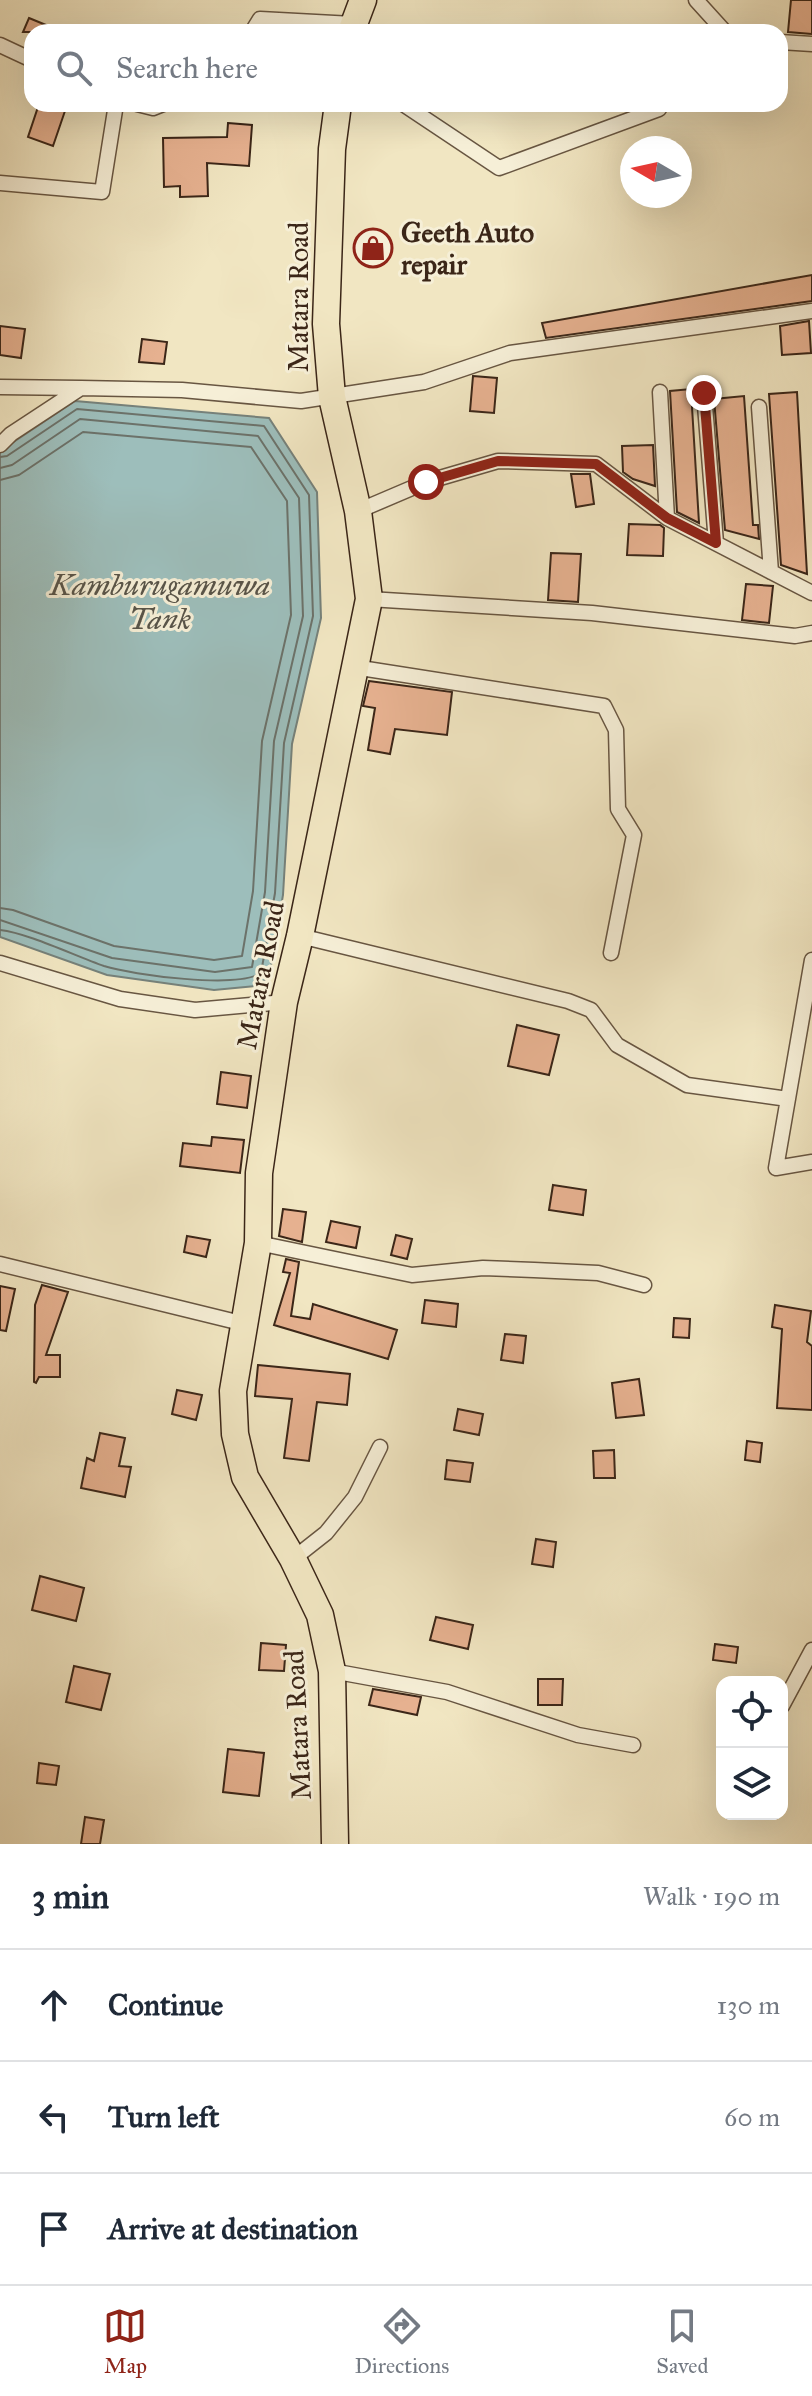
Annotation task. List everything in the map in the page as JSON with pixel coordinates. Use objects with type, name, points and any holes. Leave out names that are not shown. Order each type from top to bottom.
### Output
[{"type":"highway","name":"Matara Road","points":[[335,1844],[332,1671],[320,1615],[293,1559],[245,1477],[235,1434],[233,1391],[258,1243],[259,1173],[284,1002],[369,599],[358,511],[332,397],[326,324],[332,149],[337,112]]},
{"type":"street","points":[[696,0],[718,24]]},
{"type":"street","points":[[257,24],[260,19],[356,19]]},
{"type":"street","points":[[788,42],[812,44]]},
{"type":"street","points":[[0,45],[24,56]]},
{"type":"street","points":[[0,183],[102,192],[115,112]]},
{"type":"street","points":[[415,112],[499,168],[651,112]]},
{"type":"street","points":[[0,387],[182,390],[301,401],[424,382],[510,353],[812,311]]},
{"type":"street","points":[[0,445],[11,434],[81,388]]},
{"type":"street","points":[[660,392],[667,518]]},
{"type":"street","points":[[704,393],[716,543]]},
{"type":"street","points":[[759,407],[771,572]]},
{"type":"street","points":[[358,511],[426,482],[498,461],[596,464],[667,518],[812,593]]},
{"type":"street","points":[[369,599],[592,613],[795,636],[812,633]]},
{"type":"street","points":[[354,667],[604,706],[616,730],[618,809],[634,835],[611,953]]},
{"type":"street","points":[[300,936],[568,1001],[591,1010],[617,1045],[687,1085],[788,1099]]},
{"type":"street","points":[[812,960],[776,1168],[812,1162]]},
{"type":"street","points":[[0,963],[120,999],[195,1010],[284,1002]]},
{"type":"street","points":[[258,1243],[412,1275],[483,1268],[598,1273],[644,1285]]},
{"type":"street","points":[[0,1264],[245,1324]]},
{"type":"street","points":[[293,1559],[326,1533],[355,1497],[380,1447]]},
{"type":"street","points":[[788,1695],[812,1650]]},
{"type":"street","points":[[332,1671],[447,1692],[578,1735],[633,1745]]},
{"type":"water","name":"Kamburugamuwa Tank","points":[[75,401],[269,418],[317,492],[321,618],[292,744],[283,895],[269,977],[256,986],[214,990],[107,975],[0,937],[0,451]]},
{"type":"building","points":[[791,0],[812,0],[812,34],[788,32]]},
{"type":"building","points":[[29,18],[44,24],[26,24]]},
{"type":"building","points":[[36,112],[65,112],[53,146],[28,137]]},
{"type":"building","points":[[228,123],[252,125],[249,166],[207,163],[208,196],[180,197],[180,186],[164,187],[163,138],[227,137]]},
{"type":"building","points":[[812,275],[812,301],[546,338],[542,323]]},
{"type":"building","points":[[809,321],[811,353],[782,355],[780,326]]},
{"type":"building","points":[[0,326],[25,329],[21,358],[0,355]]},
{"type":"building","points":[[142,339],[167,342],[164,364],[139,362]]},
{"type":"building","points":[[473,376],[497,378],[494,413],[470,411]]},
{"type":"building","points":[[691,389],[699,523],[677,512],[670,391]]},
{"type":"building","points":[[797,392],[807,574],[781,565],[769,394]]},
{"type":"building","points":[[744,396],[753,525],[758,525],[759,539],[725,530],[714,399]]},
{"type":"building","points":[[653,445],[655,486],[633,479],[623,472],[622,446]]},
{"type":"building","points":[[571,474],[590,474],[594,504],[576,507]]},
{"type":"building","points":[[629,524],[660,525],[664,528],[663,556],[627,555]]},
{"type":"building","points":[[551,553],[581,554],[578,602],[548,600]]},
{"type":"building","points":[[746,584],[773,586],[769,623],[742,620]]},
{"type":"building","points":[[369,681],[452,692],[447,735],[395,729],[390,754],[368,750],[375,708],[363,706]]},
{"type":"building","points":[[517,1025],[559,1035],[549,1075],[508,1066]]},
{"type":"building","points":[[221,1072],[251,1076],[247,1108],[217,1104]]},
{"type":"building","points":[[212,1137],[244,1140],[240,1173],[180,1166],[183,1143],[211,1146]]},
{"type":"building","points":[[553,1185],[586,1190],[583,1215],[549,1210]]},
{"type":"building","points":[[283,1209],[306,1212],[302,1242],[279,1236]]},
{"type":"building","points":[[331,1221],[360,1227],[356,1248],[326,1242]]},
{"type":"building","points":[[396,1235],[412,1239],[407,1259],[391,1255]]},
{"type":"building","points":[[187,1236],[210,1240],[206,1257],[184,1252]]},
{"type":"building","points":[[286,1259],[299,1262],[291,1316],[310,1319],[313,1304],[397,1330],[388,1359],[274,1325],[290,1273],[283,1272]]},
{"type":"building","points":[[42,1285],[68,1292],[46,1355],[60,1355],[60,1377],[39,1377],[36,1383],[35,1305]]},
{"type":"building","points":[[0,1286],[15,1289],[6,1331],[0,1330]]},
{"type":"building","points":[[425,1300],[458,1304],[456,1327],[422,1323]]},
{"type":"building","points":[[775,1305],[811,1311],[807,1342],[812,1346],[812,1410],[777,1408],[782,1329],[772,1327]]},
{"type":"building","points":[[674,1318],[690,1319],[689,1338],[673,1337]]},
{"type":"building","points":[[505,1334],[526,1336],[523,1363],[501,1360]]},
{"type":"building","points":[[258,1365],[350,1374],[347,1405],[317,1402],[309,1461],[284,1458],[292,1399],[255,1396]]},
{"type":"building","points":[[639,1379],[644,1415],[616,1418],[612,1383]]},
{"type":"building","points":[[177,1390],[202,1395],[196,1420],[172,1414]]},
{"type":"building","points":[[458,1409],[483,1414],[479,1435],[454,1430]]},
{"type":"building","points":[[100,1433],[125,1438],[119,1466],[131,1467],[125,1497],[81,1488],[87,1458],[94,1461]]},
{"type":"building","points":[[747,1441],[762,1443],[760,1462],[745,1460]]},
{"type":"building","points":[[614,1450],[615,1478],[594,1478],[593,1451]]},
{"type":"building","points":[[447,1460],[473,1463],[470,1482],[445,1479]]},
{"type":"building","points":[[536,1539],[556,1542],[553,1567],[532,1564]]},
{"type":"building","points":[[40,1576],[84,1588],[76,1621],[32,1610]]},
{"type":"building","points":[[436,1617],[473,1625],[468,1649],[430,1640]]},
{"type":"building","points":[[261,1643],[286,1645],[284,1671],[259,1670]]},
{"type":"building","points":[[715,1644],[738,1647],[736,1663],[713,1660]]},
{"type":"building","points":[[74,1666],[110,1674],[101,1710],[66,1702]]},
{"type":"building","points":[[538,1679],[563,1679],[562,1705],[538,1705]]},
{"type":"building","points":[[373,1689],[421,1697],[417,1715],[369,1705]]},
{"type":"building","points":[[228,1749],[264,1753],[259,1796],[223,1792]]},
{"type":"building","points":[[39,1763],[59,1766],[56,1785],[37,1783]]},
{"type":"building","points":[[85,1817],[104,1820],[100,1844],[81,1844]]},
{"type":"place","name":"Geeth Auto repair","points":[[373,248]]},
{"type":"route","points":[[426,482],[498,461],[596,464],[667,518],[716,543],[704,393]]}]
